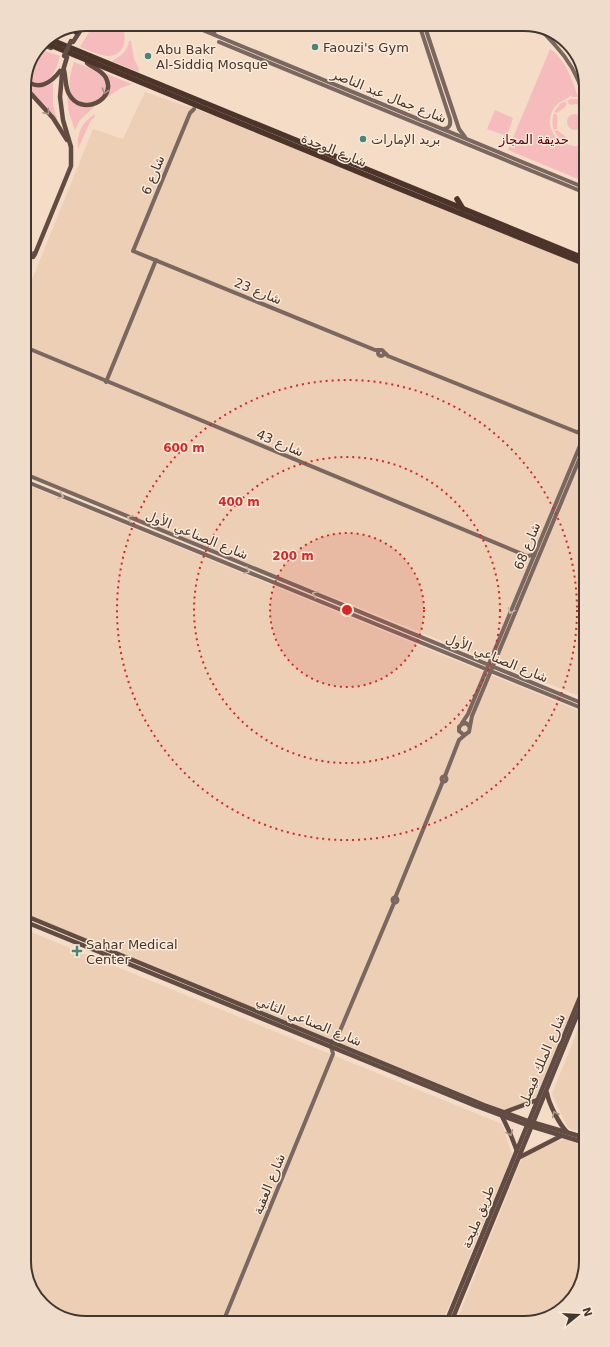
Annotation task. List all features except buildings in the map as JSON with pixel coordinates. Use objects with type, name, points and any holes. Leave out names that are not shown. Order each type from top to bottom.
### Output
[{"type":"highway","points":[[55,40],[78,54]]},
{"type":"highway","points":[[50,44],[78,54]]},
{"type":"highway","name":"شارع الوحدة","points":[[78,54],[395,187],[436,206],[486,224],[579,261]]},
{"type":"highway","name":"شارع الوحدة","points":[[78,54],[292,138],[579,256]]},
{"type":"highway","points":[[224,116],[228,123]]},
{"type":"highway","points":[[292,138],[298,134]]},
{"type":"highway","points":[[286,142],[289,148]]},
{"type":"highway","points":[[388,189],[395,187]]},
{"type":"highway","points":[[426,194],[434,190]]},
{"type":"highway","points":[[457,199],[463,209]]},
{"type":"highway","points":[[486,224],[489,230]]},
{"type":"main road","points":[[33,255],[68,170],[70,155],[58,109],[57,91],[65,56],[77,32]]},
{"type":"main road","points":[[72,41],[79,32]]},
{"type":"main road","points":[[47,47],[168,96],[181,98]]},
{"type":"main road","points":[[62,70],[70,96],[78,103],[83,105],[92,105],[103,98],[107,91],[108,83],[102,73],[86,63]]},
{"type":"main road","points":[[31,84],[43,85],[53,80],[62,70]]},
{"type":"main road","points":[[33,255],[35,254],[71,166],[71,147],[63,120],[60,103],[62,70]]},
{"type":"main road","points":[[31,94],[53,118],[67,140]]},
{"type":"main road","name":"شارع الصناعي الثاني","points":[[31,918],[331,1044]]},
{"type":"main road","name":"شارع الصناعي الثاني","points":[[31,924],[340,1047],[503,1114],[560,1136],[579,1141]]},
{"type":"main road","name":"شارع الملك فيصل","points":[[530,1124],[537,1100],[579,999]]},
{"type":"main road","name":"شارع الملك فيصل","points":[[530,1124],[546,1092],[579,1011]]},
{"type":"main road","points":[[546,1092],[560,1123],[569,1133]]},
{"type":"main road","points":[[517,1151],[503,1114],[537,1100]]},
{"type":"main road","name":"شارع الصناعي الثاني","points":[[530,1124],[579,1136]]},
{"type":"main road","name":"طريق مليحة","points":[[449,1316],[517,1151],[530,1124]]},
{"type":"main road","name":"طريق مليحة","points":[[454,1316],[519,1158],[530,1124]]},
{"type":"main road","points":[[519,1158],[527,1152],[560,1136]]},
{"type":"street","name":"شارع جمال عبد الناصر","points":[[203,31],[579,185]]},
{"type":"street","points":[[213,31],[215,35]]},
{"type":"street","points":[[421,31],[451,121],[448,127],[443,129]]},
{"type":"street","points":[[426,31],[459,129],[467,139]]},
{"type":"street","points":[[548,37],[570,65],[579,84]]},
{"type":"street","name":"شارع جمال عبد الناصر","points":[[219,42],[579,190]]},
{"type":"street","points":[[324,85],[327,84],[333,86],[335,84]]},
{"type":"street","points":[[439,84],[445,97],[448,97]]},
{"type":"street","points":[[350,96],[351,93],[364,97]]},
{"type":"street","name":"شارع 6","points":[[133,251],[190,113],[194,109]]},
{"type":"street","points":[[518,165],[521,164],[527,167],[530,165]]},
{"type":"street","points":[[544,176],[546,174],[555,177],[557,176]]},
{"type":"street","name":"شارع 23","points":[[133,251],[579,433]]},
{"type":"street","points":[[106,382],[156,260]]},
{"type":"street","name":"شارع 43","points":[[31,350],[527,556]]},
{"type":"street","points":[[579,431],[576,432],[579,439]]},
{"type":"street","name":"شارع 68","points":[[462,723],[468,714],[531,562],[579,454]]},
{"type":"street","name":"شارع 68","points":[[469,726],[579,454]]},
{"type":"street","name":"شارع الصناعي الأول","points":[[31,476],[488,667],[503,670],[579,702]]},
{"type":"street","name":"شارع الصناعي الأول","points":[[31,483],[480,663]]},
{"type":"street","points":[[531,562],[527,556],[534,555]]},
{"type":"street","points":[[483,677],[480,663],[492,656]]},
{"type":"street","points":[[497,658],[498,664],[503,670]]},
{"type":"street","name":"شارع الصناعي الأول","points":[[493,669],[497,673],[579,707]]},
{"type":"street","points":[[488,679],[497,673]]},
{"type":"street","points":[[333,1054],[331,1044],[337,1038],[460,740],[469,732],[469,726],[466,723],[462,723],[459,727],[460,740]]},
{"type":"street","points":[[459,731],[462,734],[466,734]]},
{"type":"street","points":[[333,1054],[340,1047],[337,1038]]},
{"type":"street","name":"شارع العقبة","points":[[225,1316],[333,1054]]},
{"type":"shaded area","points":[[145,92],[221,118],[579,263],[579,696],[31,476],[31,282],[93,129],[123,139]]},
{"type":"shaded area","points":[[31,486],[579,711],[579,995],[537,1097],[504,1110],[31,917]]},
{"type":"shaded area","points":[[31,932],[502,1124],[512,1155],[445,1316],[82,1316],[58,1309],[42,1295],[38,1289],[31,1268]]},
{"type":"shaded area","points":[[579,1027],[579,1131],[568,1128],[552,1094]]},
{"type":"shaded area","points":[[564,1139],[579,1142],[579,1268],[572,1289],[568,1295],[558,1295],[558,1304],[555,1307],[531,1316],[459,1316],[522,1158],[536,1150]]},
{"type":"green space","points":[[123,31],[125,39],[122,49],[118,53],[107,56],[97,54],[80,47],[89,32]]},
{"type":"green space","points":[[129,41],[131,41],[134,59],[139,69],[138,72],[112,61],[123,53],[127,48]]},
{"type":"green space","name":"حديقة المجاز","points":[[550,49],[560,58],[571,78],[578,97],[571,97],[572,95],[558,104],[554,108],[550,123],[555,136],[561,141],[567,145],[579,146],[579,179],[508,150]]},
{"type":"green space","points":[[44,51],[60,56],[56,69],[49,79],[45,82],[31,81],[35,65]]},
{"type":"green space","points":[[74,62],[93,70],[102,76],[106,85],[104,93],[97,99],[88,102],[79,101],[72,95],[70,82]]},
{"type":"green space","points":[[107,74],[132,84],[121,88],[105,99],[108,95]]},
{"type":"green space","points":[[53,83],[53,105],[58,122],[31,91],[31,86],[46,86]]},
{"type":"green space","points":[[67,96],[73,102],[80,105],[87,107],[95,106],[80,120],[75,130],[69,113]]},
{"type":"green space","points":[[571,99],[578,99],[579,105],[571,105],[568,101],[565,102],[567,104],[565,107],[557,113],[554,112],[561,103]]},
{"type":"green space","points":[[495,110],[513,118],[507,136],[487,129]]},
{"type":"green space","points":[[554,113],[557,115],[557,129],[554,129],[565,136],[567,140],[566,143],[558,137],[554,130],[552,122]]},
{"type":"green space","points":[[95,114],[78,149],[79,133],[86,121]]},
{"type":"green space","points":[[572,114],[578,114],[579,129],[572,130],[567,125],[567,119]]},
{"type":"place","name":"Faouzi's Gym","points":[[315,47]]},
{"type":"place","name":"Abu Bakr Al-Siddiq Mosque","points":[[148,56]]},
{"type":"place","name":"بريد الإمارات","points":[[363,139]]},
{"type":"place","name":"Sahar Medical Center","points":[[77,951]]}]
